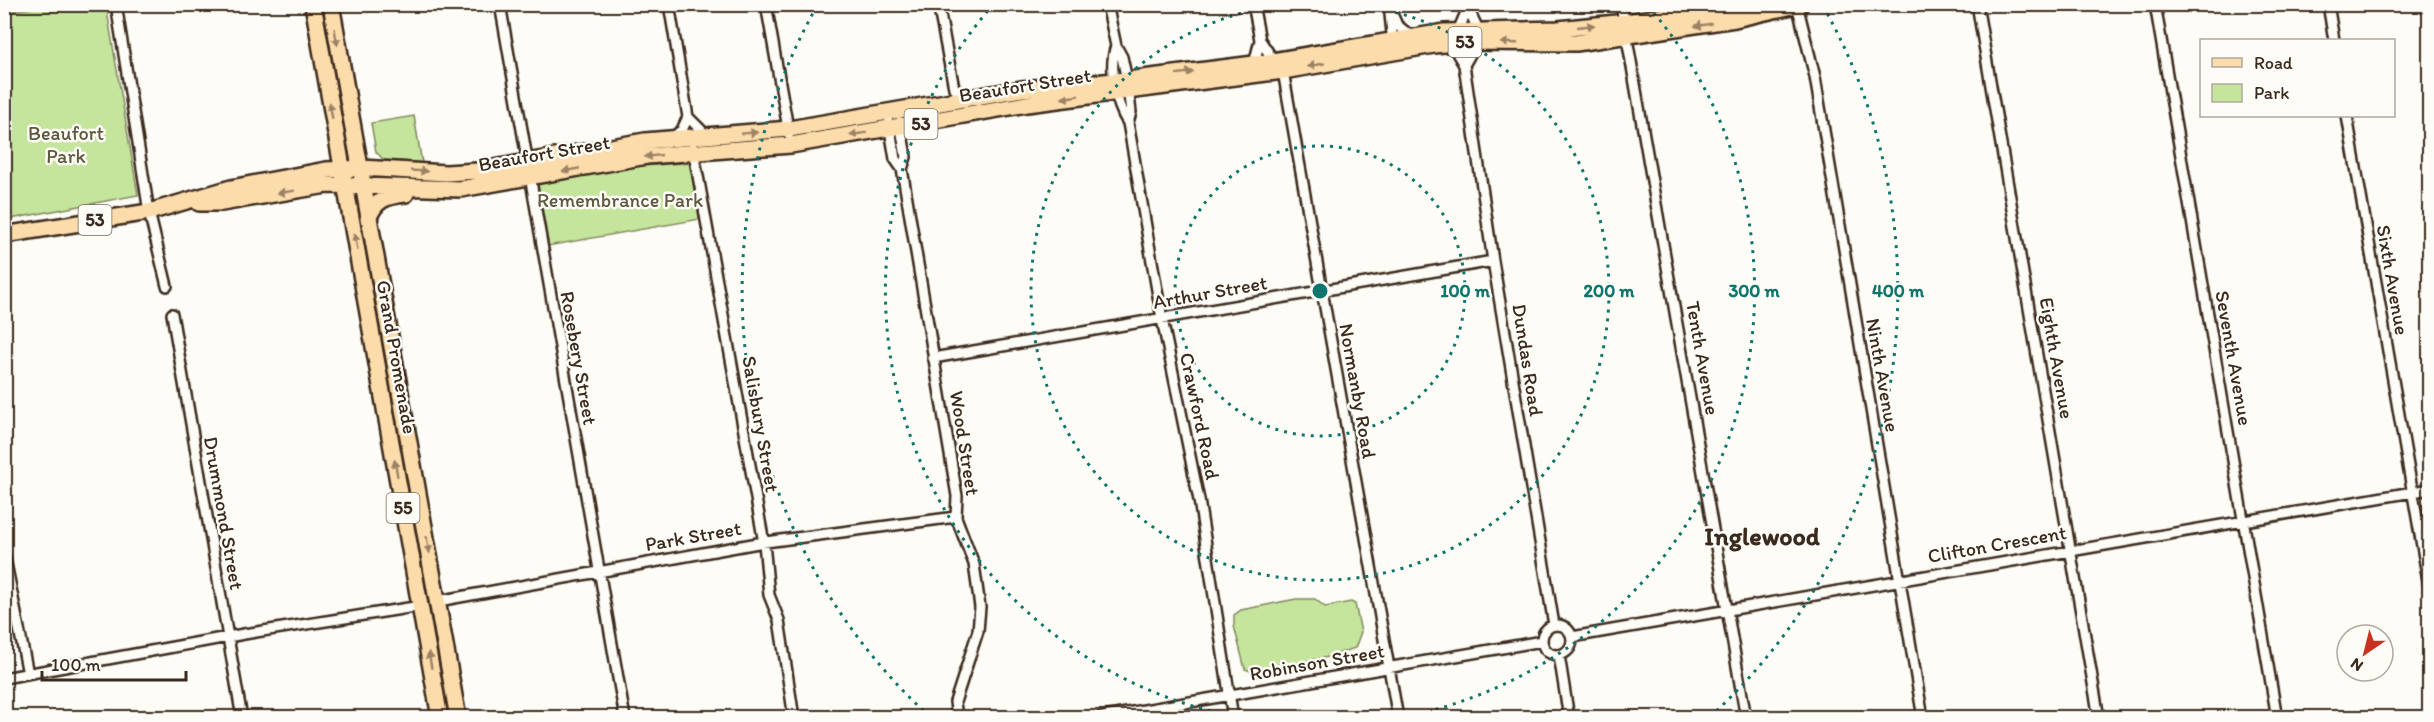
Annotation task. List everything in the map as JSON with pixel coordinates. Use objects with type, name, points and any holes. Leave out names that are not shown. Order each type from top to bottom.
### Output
[{"type":"main road","name":"Grand Promenade","points":[[313,4],[340,169],[440,717]]},
{"type":"main road","name":"Grand Promenade","points":[[331,4],[458,717]]},
{"type":"main road","name":"Beaufort Street","points":[[1627,29],[1738,4]]},
{"type":"main road","name":"Beaufort Street","points":[[184,204],[222,202],[327,185],[461,189],[528,170],[672,138],[789,129],[1021,89],[1122,86],[1279,66],[1393,45],[1455,37],[1558,28],[1627,29],[1735,19],[1799,5]]},
{"type":"main road","name":"Beaufort Street","points":[[1393,45],[1412,37],[1455,37]]},
{"type":"main road","name":"Beaufort Street","points":[[4,235],[149,212],[184,204],[231,188],[340,169],[447,173],[528,170],[647,156],[791,145],[1254,64],[1279,66]]},
{"type":"main road","points":[[231,188],[244,178],[322,161],[337,146]]},
{"type":"main road","points":[[368,219],[373,207],[385,197],[435,189]]},
{"type":"street","points":[[116,4],[149,212],[167,286]]},
{"type":"street","name":"Rosebery Street","points":[[500,4],[625,717]]},
{"type":"street","points":[[669,4],[688,117],[682,130],[672,138]]},
{"type":"street","points":[[766,4],[791,145]]},
{"type":"street","points":[[938,4],[954,88],[969,99]]},
{"type":"street","name":"Crawford Road","points":[[1107,4],[1116,46],[1122,57],[1122,86],[1131,112],[1128,123],[1162,319],[1197,493],[1233,717]]},
{"type":"street","points":[[1253,4],[1260,40],[1254,64]]},
{"type":"street","name":"Tenth Avenue","points":[[1621,4],[1746,717]]},
{"type":"street","name":"Eighth Avenue","points":[[1977,4],[2099,717]]},
{"type":"street","name":"Seventh Avenue","points":[[2155,4],[2277,717]]},
{"type":"street","points":[[2328,4],[2334,39]]},
{"type":"street","name":"Ninth Avenue","points":[[1799,5],[1816,87],[1923,717]]},
{"type":"street","points":[[1464,65],[1478,35],[1467,7]]},
{"type":"street","points":[[1455,37],[1467,7]]},
{"type":"street","points":[[1390,8],[1397,25],[1412,37]]},
{"type":"street","points":[[1390,8],[1393,45]]},
{"type":"street","name":"Dundas Road","points":[[1455,37],[1464,65],[1493,261],[1554,625]]},
{"type":"street","points":[[1260,40],[1279,66]]},
{"type":"street","name":"Normanby Road","points":[[1279,66],[1322,291],[1398,717]]},
{"type":"street","name":"Wood Street","points":[[893,111],[895,128],[906,157],[902,169],[957,496],[956,517],[974,564],[980,607],[978,630],[955,702],[957,717]]},
{"type":"street","points":[[688,117],[707,136]]},
{"type":"street","name":"Sixth Avenue","points":[[2347,117],[2430,592]]},
{"type":"street","name":"Salisbury Street","points":[[691,136],[764,543],[769,595],[779,620],[794,717]]},
{"type":"street","name":"Arthur Street","points":[[933,358],[1493,261]]},
{"type":"street","name":"Drummond Street","points":[[172,314],[242,717]]},
{"type":"street","name":"Clifton Crescent","points":[[1572,637],[2430,489]]},
{"type":"street","name":"Park Street","points":[[438,601],[599,570],[764,543],[956,517]]},
{"type":"street","points":[[4,554],[28,674]]},
{"type":"street","points":[[4,678],[228,637],[421,606]]},
{"type":"street","points":[[1554,625],[1563,626],[1572,637],[1569,649],[1559,655],[1548,651],[1542,641],[1545,630],[1554,625]]},
{"type":"street","name":"Robinson Street","points":[[1098,717],[1542,641]]},
{"type":"street","points":[[1559,655],[1569,717]]},
{"type":"green space","name":"Beaufort Park","points":[[51,5],[106,5],[138,195],[5,220],[5,12]]},
{"type":"green space","points":[[414,116],[422,163],[384,160],[376,152],[371,123]]},
{"type":"green space","name":"Remembrance Park","points":[[695,162],[706,218],[542,247],[531,186],[617,168]]},
{"type":"green space","points":[[1296,599],[1315,599],[1325,607],[1351,602],[1355,604],[1361,632],[1355,648],[1328,657],[1253,672],[1245,669],[1234,626],[1234,615],[1241,610]]},
{"type":"district","name":"Inglewood","points":[[1762,536]]}]
